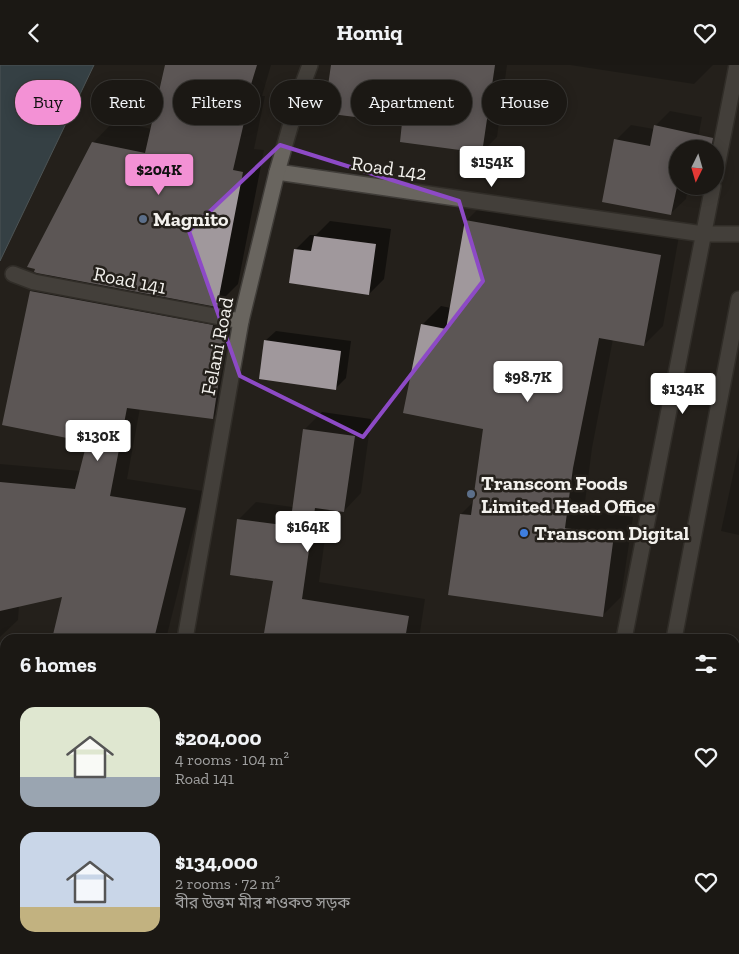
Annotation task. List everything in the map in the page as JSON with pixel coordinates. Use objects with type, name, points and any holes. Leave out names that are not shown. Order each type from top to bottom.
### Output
[{"type":"street","name":"Felani Road","points":[[186,634],[240,321],[277,171],[310,65]]},
{"type":"street","points":[[723,140],[738,65]]},
{"type":"street","name":"Road 142","points":[[277,171],[704,234],[739,234]]},
{"type":"street","points":[[625,634],[711,195]]},
{"type":"street","name":"Road 141","points":[[13,274],[34,282],[240,321]]},
{"type":"street","points":[[675,634],[739,299]]},
{"type":"highlighted area","points":[[280,145],[459,201],[483,281],[363,437],[240,376],[189,231]]},
{"type":"water","points":[[0,65],[94,65],[81,92],[81,80],[15,80],[15,125],[65,125],[0,261]]},
{"type":"building","name":"Magnito","points":[[165,65],[257,65],[252,80],[173,80],[173,125],[243,125],[233,170],[243,172],[217,307],[37,273],[34,272],[35,269],[27,267],[92,142],[145,153],[151,125],[163,125],[162,80]]},
{"type":"building","points":[[331,65],[495,65],[493,80],[482,80],[482,125],[486,125],[482,153],[400,142],[402,125],[472,125],[472,80],[351,80],[351,116],[341,115],[341,80],[329,80]]},
{"type":"building","points":[[654,125],[713,138],[713,140],[669,140],[669,195],[675,195],[671,215],[602,202],[614,139],[650,146]]},
{"type":"building","points":[[465,220],[661,255],[644,346],[599,338],[573,468],[565,528],[614,535],[603,617],[448,595],[460,514],[471,515],[483,429],[403,413],[421,324],[446,329]]},
{"type":"building","points":[[314,236],[376,244],[369,295],[289,283],[294,249],[311,251]]},
{"type":"building","points":[[30,291],[213,325],[211,337],[225,339],[213,419],[127,408],[110,496],[186,508],[155,634],[53,634],[62,597],[0,611],[0,482],[75,489],[87,442],[2,425]]},
{"type":"building","points":[[264,340],[341,351],[336,390],[259,379]]},
{"type":"building","points":[[303,429],[355,436],[344,512],[315,508],[302,599],[409,616],[406,634],[264,634],[273,581],[230,575],[237,519],[290,526]]},
{"type":"place","name":"Magnito","points":[[143,219]]},
{"type":"place","name":"Transcom Foods Limited Head Office","points":[[471,494]]},
{"type":"place","name":"Transcom Digital","points":[[524,533]]}]
